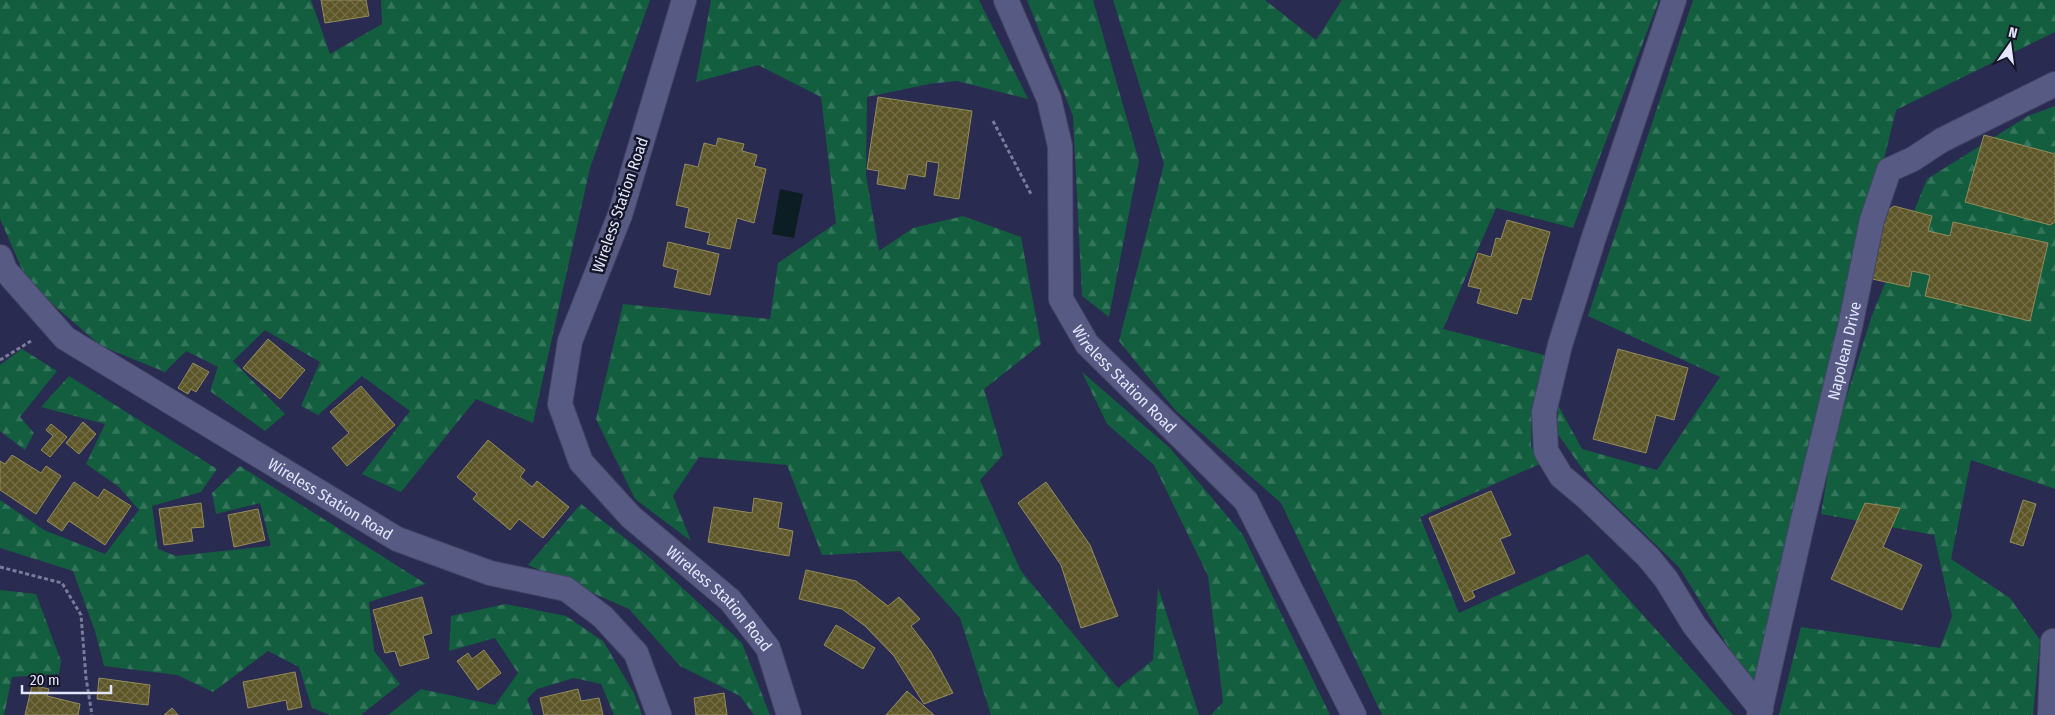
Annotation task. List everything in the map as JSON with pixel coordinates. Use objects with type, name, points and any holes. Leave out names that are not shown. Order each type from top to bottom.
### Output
[{"type":"street","name":"Wireless Station Road","points":[[684,0],[620,215],[570,342],[560,404],[581,462],[631,517],[730,600],[768,648],[789,715]]},
{"type":"street","name":"Wireless Station Road","points":[[1006,0],[1049,99],[1060,146],[1061,299],[1087,344],[1246,501],[1354,715]]},
{"type":"street","points":[[1674,0],[1594,237],[1560,345],[1544,412],[1546,451],[1561,476],[1586,496],[1648,557],[1666,579],[1694,625],[1760,712]]},
{"type":"street","name":"Napolean Drive","points":[[1760,712],[1802,520],[1850,327],[1872,220],[1889,170],[1913,159],[1942,140],[2055,84]]},
{"type":"street","name":"Wireless Station Road","points":[[0,257],[6,270],[65,338],[397,539],[490,573],[566,589],[604,617],[636,653],[659,715]]},
{"type":"street","points":[[2050,715],[2053,641]]},
{"type":"path","points":[[993,121],[1034,201]]},
{"type":"path","points":[[0,360],[55,326]]},
{"type":"path","points":[[0,567],[62,583],[81,615],[86,678],[92,715]]},
{"type":"green space","points":[[0,0],[311,0],[330,54],[382,24],[381,0],[650,0],[590,168],[533,423],[476,399],[401,492],[362,474],[410,411],[362,376],[318,415],[301,406],[320,362],[265,330],[233,361],[285,414],[265,431],[210,391],[218,367],[186,351],[165,372],[101,346],[28,283],[0,219]]},
{"type":"green space","points":[[711,0],[979,0],[1028,99],[957,81],[929,84],[867,97],[866,175],[879,251],[913,228],[963,216],[1021,237],[1041,344],[984,389],[1003,455],[980,480],[1021,571],[1118,688],[1153,660],[1158,587],[1199,715],[991,715],[960,618],[900,551],[822,555],[787,465],[699,457],[673,496],[691,541],[635,499],[596,419],[623,304],[770,319],[778,263],[836,223],[821,97],[758,65],[696,82]]},
{"type":"green space","points":[[1027,0],[1093,0],[1139,161],[1109,317],[1082,296],[1073,116]]},
{"type":"green space","points":[[1113,0],[1265,0],[1316,40],[1342,0],[1659,0],[1573,228],[1496,208],[1443,329],[1548,356],[1532,407],[1531,446],[1542,463],[1420,517],[1459,613],[1588,554],[1733,715],[1382,715],[1281,503],[1175,410],[1119,341],[1164,164]]},
{"type":"green space","points":[[1693,0],[2055,0],[2055,32],[1896,110],[1754,689],[1679,567],[1594,485],[1557,433],[1558,405],[1582,449],[1657,470],[1720,377],[1588,316]]},
{"type":"green space","points":[[2055,106],[2055,489],[1971,460],[1951,559],[2010,598],[2040,640],[2033,715],[1779,715],[1801,627],[1940,648],[1952,616],[1934,535],[1821,514],[1833,441],[1871,318],[1927,179],[2028,116]]},
{"type":"green space","points":[[22,349],[57,371],[20,417],[34,433],[25,450],[0,431],[0,365]]},
{"type":"green space","points":[[1082,372],[1170,448],[1243,535],[1330,715],[1211,715],[1223,702],[1208,576],[1154,465],[1107,424]]},
{"type":"green space","points":[[69,376],[217,469],[201,492],[152,506],[158,549],[176,556],[271,546],[260,503],[216,514],[212,493],[240,466],[426,584],[369,602],[374,651],[400,684],[361,715],[330,715],[312,708],[299,667],[268,651],[213,692],[177,675],[104,666],[95,631],[73,571],[0,548],[0,500],[44,530],[105,554],[139,510],[119,487],[86,464],[105,424],[41,407]]},
{"type":"green space","points":[[581,504],[648,556],[742,643],[770,715],[754,715],[740,696],[680,666],[629,609],[528,565]]},
{"type":"green space","points":[[0,590],[36,594],[61,661],[59,674],[12,677],[4,715],[0,715]]},
{"type":"green space","points":[[505,604],[566,616],[603,641],[634,693],[642,715],[614,715],[601,684],[574,678],[537,689],[527,699],[533,715],[388,715],[421,689],[495,705],[518,673],[495,638],[449,651],[451,616]]},
{"type":"water","points":[[780,189],[803,194],[794,238],[772,234]]},
{"type":"building","points":[[321,0],[366,0],[369,16],[325,23]]},
{"type":"building","points":[[878,97],[972,111],[959,199],[934,195],[939,163],[927,161],[925,177],[908,174],[905,189],[877,184],[879,171],[867,169]]},
{"type":"building","points":[[1984,135],[2055,154],[2055,222],[2050,225],[1965,202]]},
{"type":"building","points":[[718,138],[744,144],[742,151],[757,155],[754,166],[766,169],[754,223],[737,218],[730,249],[707,244],[710,233],[685,227],[689,208],[676,205],[685,164],[698,167],[704,143],[716,146]]},
{"type":"building","points":[[1894,206],[1932,216],[1928,231],[1950,236],[1953,222],[2048,243],[2030,321],[1925,296],[1930,275],[1912,271],[1909,287],[1863,277],[1878,217]]},
{"type":"building","points":[[1507,220],[1550,232],[1531,300],[1522,298],[1517,314],[1477,303],[1481,289],[1468,286],[1478,253],[1491,257],[1496,238],[1501,239]]},
{"type":"building","points":[[668,242],[719,254],[710,295],[674,287],[678,270],[663,266]]},
{"type":"building","points":[[268,339],[305,370],[280,399],[243,368]]},
{"type":"building","points":[[1618,349],[1688,368],[1674,420],[1656,415],[1646,453],[1593,439]]},
{"type":"building","points":[[193,363],[209,372],[196,392],[191,389],[188,394],[178,388]]},
{"type":"building","points":[[361,386],[395,425],[347,466],[332,448],[349,433],[330,412]]},
{"type":"building","points":[[83,422],[96,434],[79,454],[66,443]]},
{"type":"building","points":[[51,424],[67,437],[50,457],[41,450],[53,436],[46,430]]},
{"type":"building","points":[[488,440],[525,470],[520,477],[532,487],[537,481],[569,507],[543,538],[519,519],[510,530],[473,499],[477,494],[457,477]]},
{"type":"building","points":[[12,455],[41,473],[46,466],[61,476],[36,514],[0,490],[0,461],[5,464]]},
{"type":"building","points":[[74,482],[98,498],[104,489],[131,506],[105,545],[69,521],[62,531],[47,521]]},
{"type":"building","points":[[1046,482],[1090,545],[1118,616],[1081,628],[1061,565],[1018,503]]},
{"type":"building","points":[[1491,491],[1511,535],[1500,539],[1515,573],[1472,591],[1475,597],[1465,602],[1429,518]]},
{"type":"building","points":[[754,498],[782,503],[778,528],[793,531],[789,556],[708,542],[714,507],[752,513]]},
{"type":"building","points":[[2023,500],[2036,504],[2023,546],[2010,542]]},
{"type":"building","points":[[201,503],[204,527],[191,528],[193,541],[164,545],[159,509]]},
{"type":"building","points":[[1865,503],[1900,508],[1883,547],[1922,565],[1902,610],[1831,579]]},
{"type":"building","points":[[258,509],[265,540],[234,547],[228,515]]},
{"type":"building","points":[[806,570],[856,581],[888,606],[899,597],[920,619],[911,626],[931,652],[953,693],[924,704],[894,656],[865,626],[842,609],[799,599]]},
{"type":"building","points":[[422,597],[432,633],[423,636],[429,658],[400,666],[395,651],[385,653],[373,610]]},
{"type":"building","points":[[836,625],[875,648],[863,669],[824,645]]},
{"type":"building","points":[[484,650],[501,673],[478,690],[457,661],[468,653],[472,659]]},
{"type":"building","points":[[295,672],[302,707],[288,710],[286,700],[248,708],[243,682]]},
{"type":"building","points":[[99,678],[150,685],[148,705],[97,699]]},
{"type":"building","points":[[32,685],[49,689],[47,696],[80,704],[78,715],[25,715]]},
{"type":"building","points":[[578,689],[581,701],[599,698],[603,715],[544,715],[540,698]]},
{"type":"building","points":[[907,691],[934,715],[886,715]]},
{"type":"building","points":[[724,693],[727,715],[696,715],[694,698]]},
{"type":"building","points":[[172,708],[178,715],[164,715]]}]
